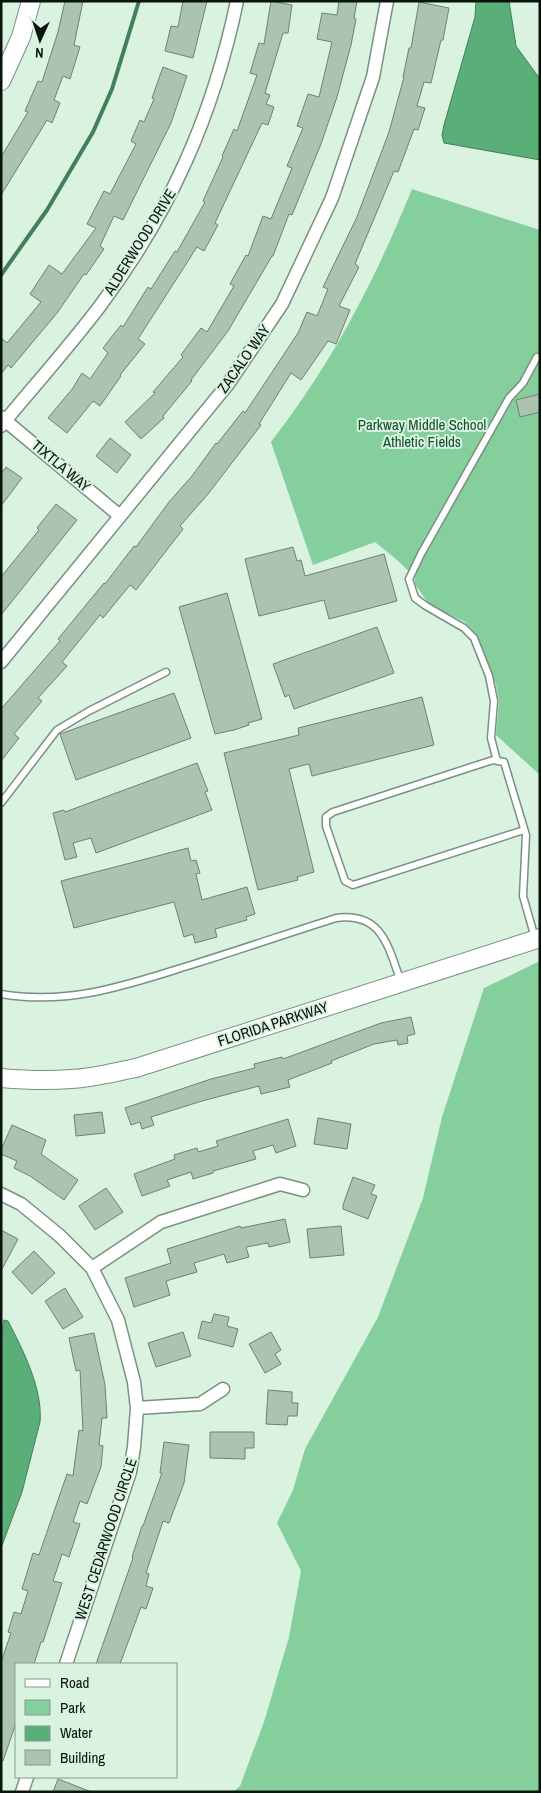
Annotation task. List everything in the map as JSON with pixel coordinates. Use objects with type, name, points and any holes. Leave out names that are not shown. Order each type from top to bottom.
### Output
[{"type":"street","points":[[1,81],[21,37],[31,1]]},
{"type":"street","name":"ALDERWOOD DRIVE","points":[[3,421],[99,307],[131,262],[155,222],[183,168],[204,120],[237,1]]},
{"type":"street","name":"ZACALO WAY","points":[[1,662],[228,384],[282,304],[332,198],[373,77],[386,1]]},
{"type":"street","name":"TIXTLA WAY","points":[[3,421],[120,516]]},
{"type":"street","name":"FLORIDA PARKWAY","points":[[1,1078],[71,1079],[98,1076],[136,1068],[538,939]]},
{"type":"street","points":[[92,1268],[161,1222],[280,1184],[303,1190]]},
{"type":"street","name":"WEST CEDARWOOD CIRCLE","points":[[1,1194],[21,1204],[60,1236],[92,1268],[118,1320],[134,1382],[137,1408],[134,1447],[128,1480],[66,1663]]},
{"type":"street","points":[[137,1408],[200,1404],[223,1389]]},
{"type":"street","points":[[22,1792],[27,1778]]},
{"type":"lane","points":[[497,761],[491,738],[494,701],[489,676],[474,638],[464,628],[415,598],[409,579],[421,554],[509,398],[522,383],[537,357]]},
{"type":"lane","points":[[1,803],[57,730],[89,711],[166,672]]},
{"type":"lane","points":[[524,830],[353,885],[345,881],[326,826],[326,817],[333,812],[493,760],[504,762],[526,835],[523,858],[523,896],[538,939]]},
{"type":"lane","points":[[1,994],[21,997],[57,998],[88,994],[133,984],[336,918],[346,917],[357,917],[366,921],[383,935],[402,983]]},
{"type":"green space","name":"Parkway Middle School Athletic Fields","points":[[412,189],[540,230],[540,775],[496,735],[499,701],[496,685],[477,635],[465,622],[429,604],[414,583],[415,577],[375,542],[313,565],[271,442],[314,382],[333,351],[383,257]]},
{"type":"green space","points":[[540,961],[540,1792],[233,1792],[240,1786],[264,1722],[289,1637],[301,1571],[277,1523],[293,1490],[305,1449],[378,1317],[423,1198],[442,1117],[484,988]]},
{"type":"water","points":[[476,1],[509,1],[516,46],[540,79],[540,160],[444,143],[442,135],[444,125],[475,17]]},
{"type":"water","points":[[4,1320],[8,1321],[31,1370],[38,1396],[40,1422],[22,1492],[1,1548],[1,1335]]},
{"type":"building","points":[[65,1],[83,1],[74,45],[80,47],[70,79],[63,76],[54,100],[60,103],[52,123],[47,120],[1,195],[1,157],[28,112],[25,111],[38,81],[42,82],[58,32]]},
{"type":"building","points":[[183,1],[207,1],[193,58],[165,51],[171,26],[178,27]]},
{"type":"building","points":[[271,1],[292,5],[288,33],[283,33],[265,93],[270,95],[266,104],[274,107],[268,125],[262,123],[215,223],[218,225],[204,251],[197,247],[138,339],[145,344],[120,375],[100,406],[93,401],[67,433],[48,418],[73,388],[82,373],[90,379],[108,353],[103,348],[121,325],[123,327],[148,287],[151,289],[175,251],[177,252],[205,202],[203,201],[234,129],[237,131],[257,75],[250,73],[259,43],[264,44]]},
{"type":"building","points":[[339,1],[357,1],[351,45],[337,97],[321,144],[292,215],[289,214],[273,256],[228,331],[192,381],[163,416],[164,418],[141,439],[125,422],[155,393],[153,392],[183,357],[181,355],[201,328],[207,332],[234,286],[230,284],[246,255],[248,256],[263,216],[271,219],[292,168],[287,166],[303,128],[297,126],[308,94],[319,97],[332,42],[317,39],[322,13],[337,15]]},
{"type":"building","points":[[419,2],[449,8],[443,40],[441,40],[431,83],[424,82],[417,106],[425,108],[418,130],[414,129],[398,172],[394,171],[355,264],[359,267],[339,306],[350,310],[336,344],[328,341],[301,380],[291,373],[259,424],[261,425],[208,494],[180,526],[183,529],[136,590],[130,585],[103,618],[100,615],[62,662],[67,666],[38,698],[42,701],[14,734],[19,738],[1,761],[1,709],[60,641],[58,639],[105,584],[134,546],[136,547],[216,443],[243,411],[245,413],[298,333],[307,312],[317,316],[328,289],[323,287],[357,217],[389,132],[404,77],[409,48],[411,48]]},
{"type":"building","points":[[163,67],[187,76],[171,123],[123,220],[114,216],[100,246],[104,249],[86,275],[84,274],[57,313],[11,368],[8,365],[1,374],[1,338],[7,343],[41,302],[30,294],[49,265],[62,274],[96,228],[87,224],[104,191],[110,194],[136,144],[131,141],[140,120],[144,122],[154,99],[152,98]]},
{"type":"building","points":[[540,394],[540,412],[520,417],[516,400]]},
{"type":"building","points":[[110,438],[131,455],[117,473],[96,456]]},
{"type":"building","points":[[6,467],[22,478],[1,506],[1,474]]},
{"type":"building","points":[[56,504],[77,520],[1,615],[1,577],[39,530],[37,528]]},
{"type":"building","points":[[293,547],[297,561],[301,560],[305,576],[384,554],[397,601],[329,619],[324,600],[259,616],[245,559]]},
{"type":"building","points":[[227,593],[262,719],[234,730],[215,734],[179,607]]},
{"type":"building","points":[[377,627],[394,673],[294,709],[289,695],[285,697],[273,664]]},
{"type":"building","points":[[174,693],[191,738],[76,780],[60,734]]},
{"type":"building","points":[[422,697],[434,745],[312,776],[309,764],[289,769],[314,872],[297,877],[298,880],[258,890],[224,753],[299,735],[298,728]]},
{"type":"building","points":[[197,763],[208,791],[205,792],[212,810],[96,853],[91,838],[73,843],[77,857],[65,860],[53,813],[64,810],[65,812]]},
{"type":"building","points":[[188,848],[191,861],[196,860],[200,873],[196,874],[202,900],[247,887],[255,914],[246,917],[247,920],[215,929],[217,937],[195,943],[193,934],[184,937],[174,902],[74,928],[61,881]]},
{"type":"building","points":[[411,1017],[415,1034],[407,1036],[408,1043],[398,1045],[397,1040],[374,1044],[288,1080],[290,1087],[261,1094],[259,1086],[202,1101],[151,1117],[154,1125],[142,1129],[140,1122],[131,1125],[125,1108],[211,1079],[255,1068],[254,1064],[282,1057],[283,1059],[381,1023]]},
{"type":"building","points":[[102,1112],[105,1133],[76,1136],[74,1115]]},
{"type":"building","points":[[318,1118],[351,1124],[347,1149],[314,1144]]},
{"type":"building","points":[[288,1119],[296,1146],[276,1153],[273,1145],[253,1151],[256,1159],[213,1171],[213,1173],[193,1179],[191,1172],[167,1180],[170,1186],[142,1196],[134,1174],[175,1159],[174,1155],[197,1148],[198,1152],[218,1146],[216,1141]]},
{"type":"building","points":[[12,1125],[46,1140],[41,1154],[78,1180],[64,1200],[30,1176],[14,1168],[17,1161],[1,1154]]},
{"type":"building","points":[[353,1177],[375,1185],[371,1194],[377,1196],[368,1219],[343,1209]]},
{"type":"building","points":[[106,1188],[123,1212],[95,1230],[79,1206]]},
{"type":"building","points":[[285,1219],[290,1242],[269,1247],[268,1243],[246,1247],[249,1257],[227,1263],[224,1254],[194,1263],[197,1272],[166,1281],[170,1295],[134,1307],[125,1278],[171,1263],[167,1249],[240,1226],[241,1228]]},
{"type":"building","points":[[341,1226],[344,1255],[310,1258],[307,1229]]},
{"type":"building","points":[[1,1230],[18,1239],[1,1271]]},
{"type":"building","points":[[34,1251],[55,1273],[32,1294],[12,1272]]},
{"type":"building","points":[[65,1288],[83,1317],[63,1329],[45,1301]]},
{"type":"building","points":[[214,1314],[229,1317],[227,1326],[238,1329],[233,1347],[198,1338],[202,1321],[211,1323]]},
{"type":"building","points":[[183,1332],[191,1356],[156,1367],[148,1343]]},
{"type":"building","points":[[271,1332],[281,1350],[275,1354],[281,1364],[265,1373],[249,1344]]},
{"type":"building","points":[[94,1333],[105,1385],[107,1418],[102,1418],[99,1445],[103,1446],[101,1467],[87,1504],[80,1501],[73,1522],[80,1524],[69,1557],[62,1554],[53,1581],[62,1583],[34,1663],[15,1663],[15,1726],[3,1761],[1,1761],[1,1662],[11,1633],[8,1632],[14,1612],[21,1614],[28,1591],[22,1589],[33,1553],[39,1555],[67,1474],[73,1476],[79,1430],[83,1431],[80,1370],[76,1371],[69,1338]]},
{"type":"building","points":[[268,1390],[292,1392],[292,1403],[298,1403],[297,1416],[288,1416],[287,1425],[266,1424]]},
{"type":"building","points":[[210,1432],[254,1432],[254,1448],[245,1448],[245,1459],[210,1458]]},
{"type":"building","points":[[164,1442],[189,1445],[184,1483],[169,1523],[163,1521],[146,1573],[149,1574],[146,1586],[153,1588],[146,1609],[141,1607],[120,1663],[96,1663],[133,1558],[142,1526],[162,1473],[160,1473]]},
{"type":"building","points":[[58,1779],[89,1791],[53,1792]]},
{"type":"waterway","points":[[1,275],[47,210],[93,132],[112,89],[139,1]]}]
